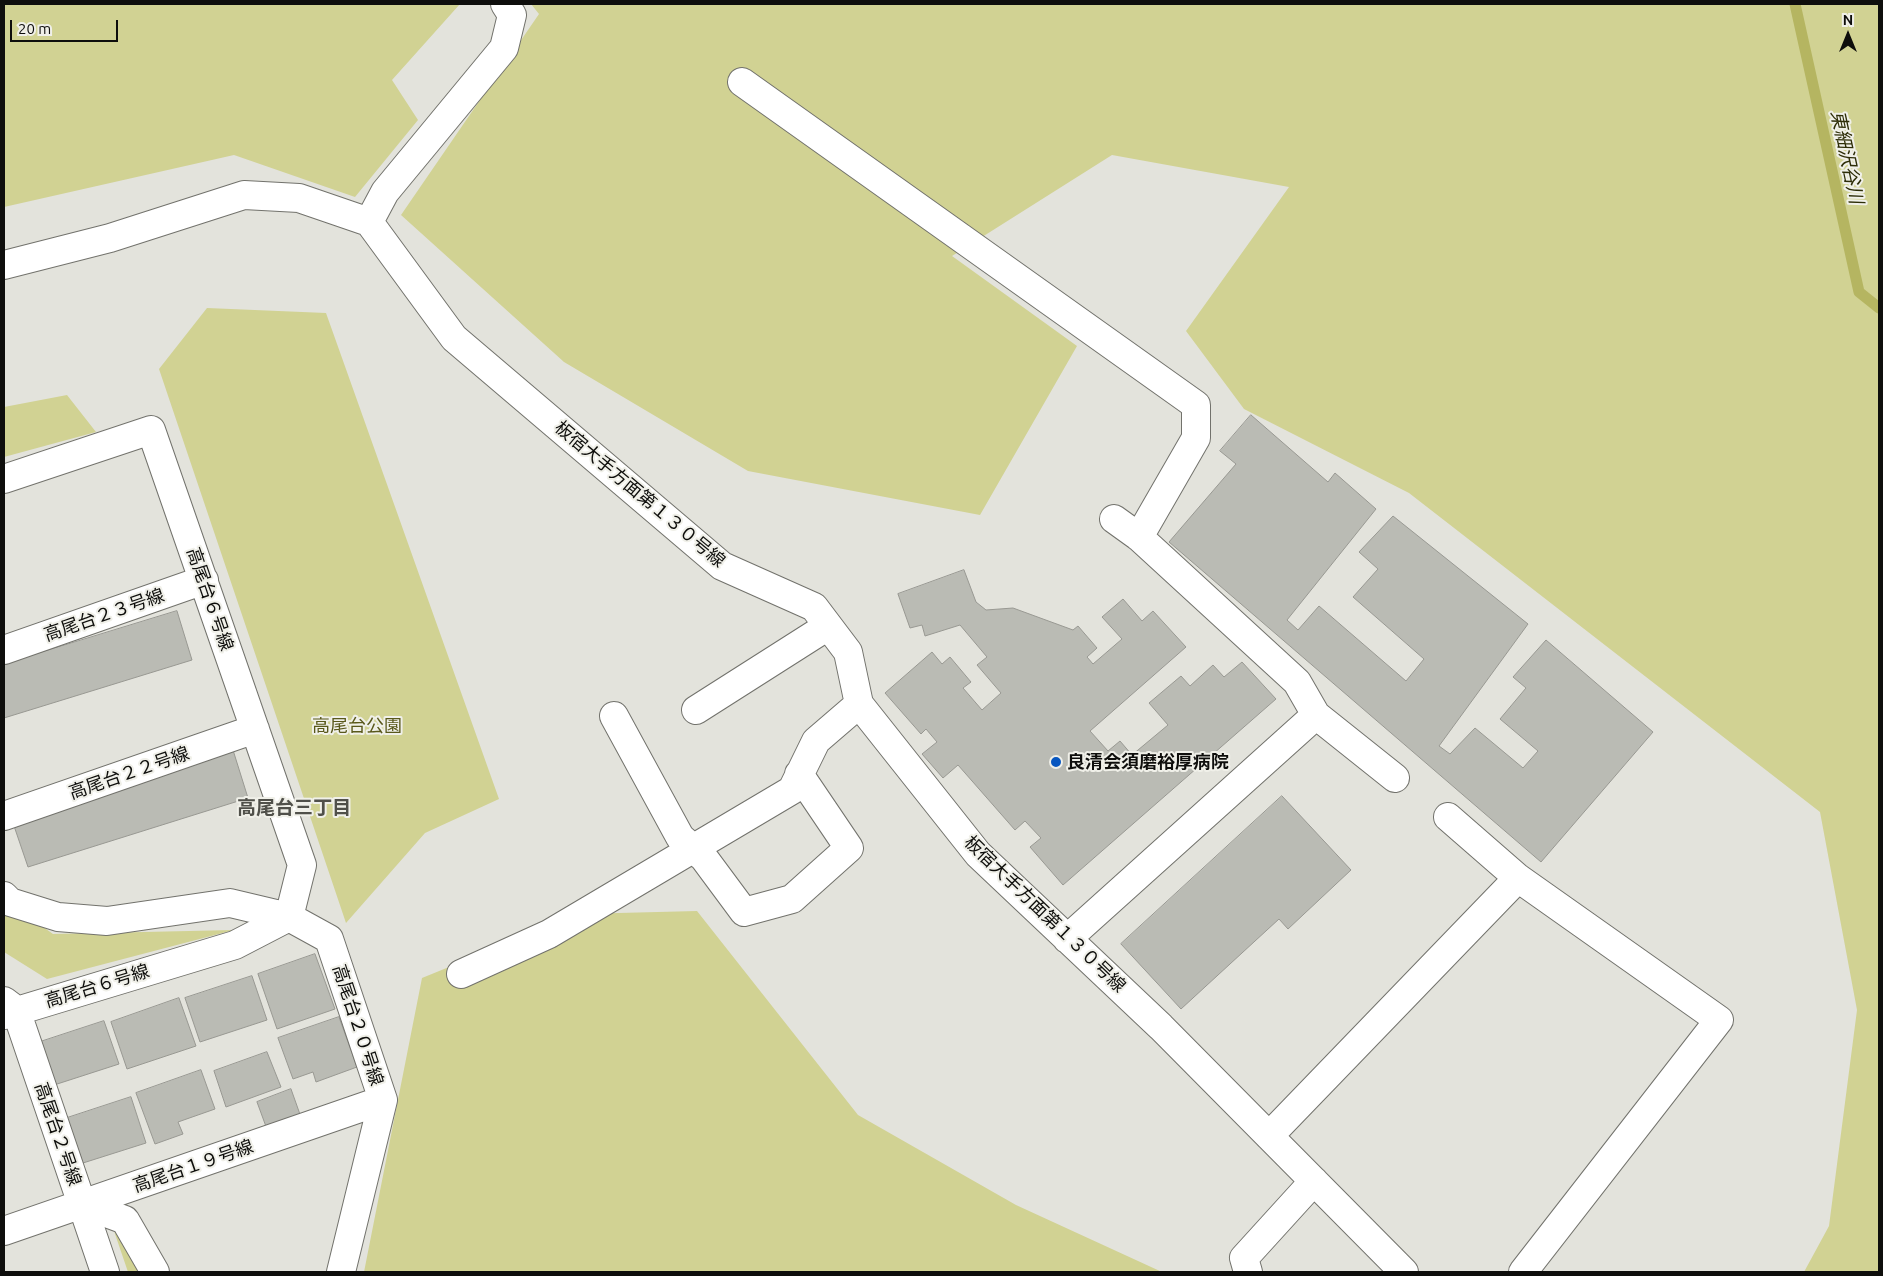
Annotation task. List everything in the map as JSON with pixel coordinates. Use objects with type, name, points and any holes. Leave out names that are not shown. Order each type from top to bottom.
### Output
[{"type":"street","points":[[4,265],[110,238],[244,195],[299,198],[369,222],[386,192],[504,48],[512,16],[505,4]]},
{"type":"street","points":[[742,82],[1196,405],[1196,438],[1139,537]]},
{"type":"street","name":"板宿大手方面第１３０号線","points":[[369,222],[454,338],[722,566],[814,607],[848,652],[859,704],[978,854],[1161,1027],[1404,1272]]},
{"type":"street","name":"高尾台６号線","points":[[4,479],[151,430],[302,865],[289,917],[235,945],[8,1009]]},
{"type":"street","points":[[1114,519],[1139,537],[1298,682],[1316,715],[1395,778]]},
{"type":"street","name":"高尾台２３号線","points":[[4,650],[204,580]]},
{"type":"street","points":[[696,710],[828,626]]},
{"type":"street","points":[[461,974],[550,934],[792,790],[816,741],[859,704]]},
{"type":"street","points":[[1067,939],[1316,715]]},
{"type":"street","points":[[614,716],[680,837],[704,858],[744,912],[792,899],[849,848],[800,774]]},
{"type":"street","name":"高尾台２２号線","points":[[4,816],[255,729]]},
{"type":"street","points":[[1448,817],[1518,878],[1719,1020],[1523,1272]]},
{"type":"street","points":[[1269,1136],[1518,878]]},
{"type":"street","points":[[4,896],[10,902],[58,917],[107,921],[230,903],[289,917]]},
{"type":"street","name":"高尾台２０号線","points":[[289,917],[329,939],[382,1100],[341,1272]]},
{"type":"street","name":"高尾台２号線","points":[[8,1009],[82,1204],[105,1272]]},
{"type":"street","name":"高尾台１９号線","points":[[4,1231],[382,1100]]},
{"type":"street","points":[[1248,1272],[1244,1258],[1314,1181]]},
{"type":"street","points":[[82,1204],[125,1220],[156,1272]]},
{"type":"green space","points":[[4,4],[460,4],[392,80],[418,120],[355,197],[234,155],[4,207]]},
{"type":"green space","points":[[531,4],[1879,4],[1879,1272],[1804,1272],[1829,1226],[1857,1010],[1820,812],[1409,493],[1244,409],[1186,331],[1289,187],[1112,155],[952,256],[1077,346],[980,515],[748,471],[564,362],[401,215],[539,14]]},
{"type":"green space","name":"高尾台公園","points":[[207,308],[326,313],[499,799],[425,833],[346,923],[159,369]]},
{"type":"green space","points":[[67,395],[96,432],[4,457],[4,407]]},
{"type":"green space","points":[[4,899],[53,934],[234,930],[47,979],[4,952]]},
{"type":"green space","points":[[697,911],[858,1115],[1016,1205],[1162,1272],[364,1272],[422,978],[579,914]]},
{"type":"green space","points":[[114,1231],[141,1272],[128,1272]]},
{"type":"building","points":[[1251,415],[1328,482],[1335,473],[1376,509],[1287,620],[1298,630],[1319,606],[1406,681],[1424,659],[1353,597],[1378,569],[1359,552],[1393,516],[1528,624],[1439,746],[1450,754],[1475,728],[1523,768],[1538,751],[1500,719],[1526,688],[1513,677],[1546,640],[1653,732],[1541,862],[1169,542],[1236,464],[1220,451]]},
{"type":"building","points":[[964,570],[976,602],[986,610],[1013,608],[1073,630],[1078,626],[1097,648],[1087,657],[1093,664],[1122,639],[1102,617],[1123,599],[1142,621],[1153,611],[1186,647],[1090,731],[1108,751],[1120,741],[1132,755],[1168,725],[1149,703],[1181,676],[1190,686],[1213,665],[1224,677],[1242,662],[1276,699],[1063,885],[1030,847],[1041,838],[1025,821],[1015,830],[958,765],[943,778],[922,754],[937,742],[926,729],[921,734],[885,693],[932,652],[942,664],[950,657],[971,682],[963,688],[982,710],[1001,693],[977,665],[987,657],[960,625],[925,636],[922,625],[910,628],[898,594]]},
{"type":"building","points":[[177,611],[192,660],[4,718],[4,664]]},
{"type":"building","points":[[233,750],[248,798],[28,867],[12,820]]},
{"type":"building","points":[[1282,796],[1351,870],[1288,929],[1279,919],[1181,1009],[1121,944]]},
{"type":"building","points":[[315,954],[335,1009],[277,1029],[258,974]]},
{"type":"building","points":[[252,976],[267,1020],[200,1042],[185,998]]},
{"type":"building","points":[[179,998],[196,1046],[127,1069],[111,1022]]},
{"type":"building","points":[[339,1017],[357,1067],[316,1082],[313,1072],[293,1079],[278,1038]]},
{"type":"building","points":[[104,1021],[119,1064],[51,1086],[37,1043]]},
{"type":"building","points":[[267,1052],[281,1087],[226,1107],[214,1071]]},
{"type":"building","points":[[201,1070],[215,1109],[178,1122],[183,1134],[155,1144],[136,1093]]},
{"type":"building","points":[[291,1089],[302,1120],[268,1132],[257,1102]]},
{"type":"building","points":[[131,1097],[146,1143],[83,1163],[67,1118]]},
{"type":"waterway","name":"東細沢谷川","points":[[1795,4],[1859,292],[1879,308]]},
{"type":"place","name":"良清会須磨裕厚病院","points":[[1056,762]]},
{"type":"district","name":"高尾台三丁目","points":[[294,808]]}]
